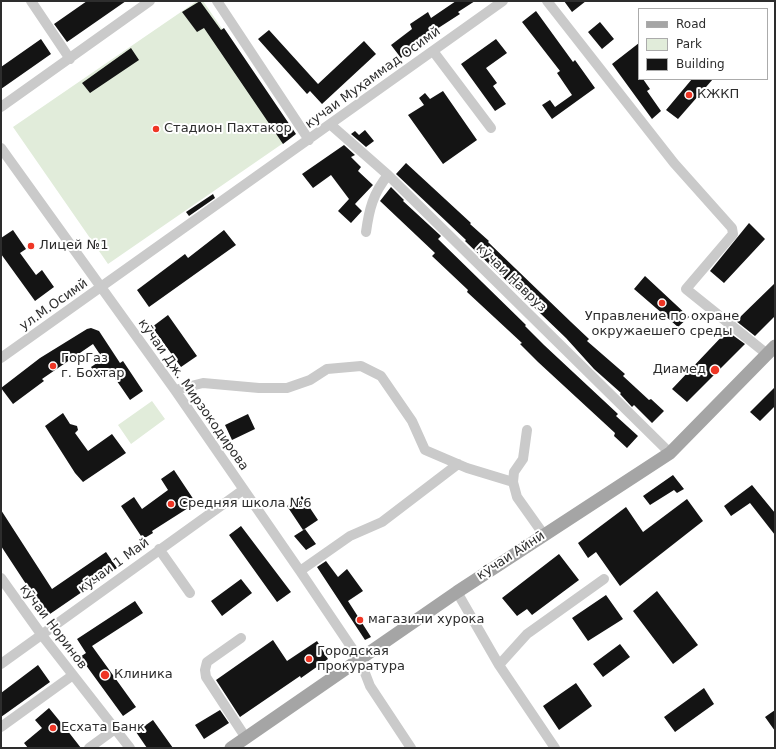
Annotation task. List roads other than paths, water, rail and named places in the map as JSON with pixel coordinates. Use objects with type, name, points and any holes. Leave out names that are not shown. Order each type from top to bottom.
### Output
[{"type":"main road","name":"кӯчаи Айнӣ","points":[[231,748],[457,592],[670,453],[771,350]]},
{"type":"street","points":[[31,1],[70,59]]},
{"type":"street","points":[[1,107],[150,1]]},
{"type":"street","points":[[217,1],[309,140]]},
{"type":"street","name":"кучаи Муҳаммад Осимй","points":[[102,287],[503,1]]},
{"type":"street","points":[[547,1],[674,163],[732,228],[733,234],[686,289],[771,350]]},
{"type":"street","points":[[433,51],[491,128]]},
{"type":"street","name":"кӯчаи Навруз","points":[[331,125],[388,175],[670,453]]},
{"type":"street","name":"кӯчаи Дж. Мирзокодирова","points":[[1,148],[176,390],[243,490],[300,571],[360,660],[370,686],[411,748]]},
{"type":"street","points":[[366,232],[372,198],[388,175]]},
{"type":"street","name":"ул.М.Осимй","points":[[1,358],[102,287]]},
{"type":"street","points":[[176,390],[203,383],[259,388],[287,388],[310,380],[327,368],[361,366],[381,376],[412,421],[425,450],[458,464],[513,482]]},
{"type":"street","points":[[527,430],[523,459],[514,472],[513,482],[517,497],[544,535]]},
{"type":"street","points":[[300,571],[350,536],[382,522],[458,464]]},
{"type":"street","name":"кӯчаи 1 Май","points":[[1,664],[243,490]]},
{"type":"street","points":[[159,549],[190,593]]},
{"type":"street","name":"кӯчаи Норинов","points":[[1,578],[41,634],[130,748]]},
{"type":"street","points":[[499,665],[527,634],[604,579]]},
{"type":"street","points":[[457,592],[499,665],[555,748]]},
{"type":"street","points":[[241,638],[207,662],[205,670],[206,677],[246,738]]},
{"type":"street","points":[[1,727],[73,675]]},
{"type":"street","points":[[89,748],[115,729]]},
{"type":"place","name":"КЖКП","points":[[689,95]]},
{"type":"place","name":"Стадион Пахтакор","points":[[156,129]]},
{"type":"place","name":"Лицей №1","points":[[31,246]]},
{"type":"place","name":"Управление по охране окружаешего среды","points":[[662,303]]},
{"type":"place","name":"ГорГаз г. Бохтар","points":[[53,366]]},
{"type":"place","name":"Диамед","points":[[715,370]]},
{"type":"place","name":"Средняя школа №6","points":[[171,504]]},
{"type":"place","name":"магазини хурока","points":[[360,620]]},
{"type":"place","name":"Городская прокуратура","points":[[309,659]]},
{"type":"place","name":"Клиника","points":[[105,675]]},
{"type":"place","name":"Есхата Банк","points":[[53,728]]}]
